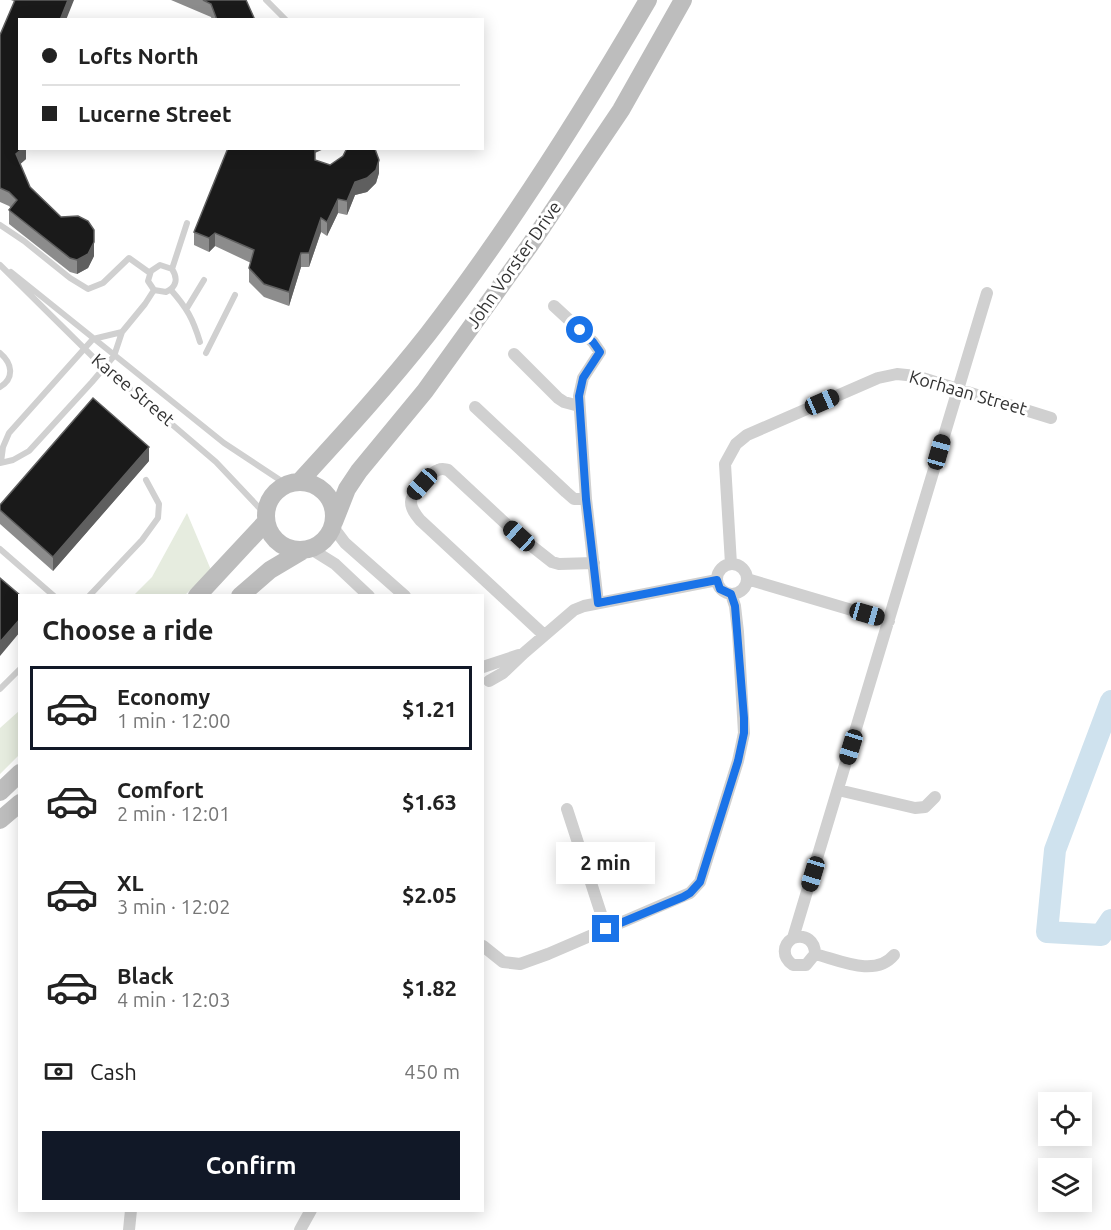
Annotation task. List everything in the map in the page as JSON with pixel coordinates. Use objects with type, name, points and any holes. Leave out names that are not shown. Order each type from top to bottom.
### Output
[{"type":"street","name":"John Vorster Drive","points":[[293,482],[366,410],[422,342],[507,225],[562,144],[648,0]]},
{"type":"street","name":"John Vorster Drive","points":[[333,524],[347,489],[359,471],[425,391],[530,245],[608,129],[683,0]]},
{"type":"street","points":[[794,938],[987,293]]},
{"type":"street","points":[[554,306],[593,342],[600,352],[583,378],[579,406],[586,499],[598,603]]},
{"type":"street","points":[[514,354],[558,398],[579,406]]},
{"type":"street","name":"Korhaan Street","points":[[731,564],[725,464],[733,448],[742,438],[878,378],[905,374],[1051,418]]},
{"type":"street","points":[[475,407],[574,499],[586,499]]},
{"type":"street","points":[[544,635],[420,520],[411,506],[413,494],[435,471],[448,470],[519,536],[552,562],[559,564],[594,563]]},
{"type":"street","points":[[242,594],[270,570],[306,550],[320,544],[328,537],[333,524],[334,510],[330,499],[312,483],[293,482],[275,491],[268,501],[265,518],[270,534],[279,544],[290,549],[306,550],[335,564],[367,594]]},
{"type":"street","points":[[198,594],[265,518]]},
{"type":"street","points":[[333,524],[345,543],[403,594]]},
{"type":"street","points":[[731,564],[742,568],[747,579],[742,590],[731,594],[720,589],[717,580],[721,569],[731,564]]},
{"type":"street","points":[[747,579],[890,621]]},
{"type":"street","points":[[486,686],[574,610],[598,603],[717,580]]},
{"type":"street","points":[[484,947],[503,962],[520,964],[690,893],[700,882],[738,761],[744,733],[738,632],[731,594]]},
{"type":"street","points":[[484,667],[524,653]]},
{"type":"street","points":[[484,668],[488,673],[486,686]]},
{"type":"street","points":[[0,792],[18,775]]},
{"type":"street","points":[[838,790],[915,808],[925,807],[935,797]]},
{"type":"street","points":[[0,820],[18,805]]},
{"type":"street","points":[[567,809],[606,929]]},
{"type":"street","points":[[803,936],[811,941],[815,954],[807,965],[793,965],[786,958],[786,944],[794,938],[803,936]]},
{"type":"street","points":[[815,954],[874,967],[886,963],[894,955]]},
{"type":"street","points":[[129,1230],[131,1212]]},
{"type":"street","points":[[300,1230],[310,1212]]},
{"type":"lane","points":[[266,0],[284,18]]},
{"type":"lane","points":[[172,269],[160,265],[154,267],[148,281],[154,290],[162,293],[171,290],[176,280],[172,269],[187,222]]},
{"type":"lane","points":[[0,225],[88,289],[103,284],[129,258],[150,273]]},
{"type":"lane","name":"Karee Street","points":[[0,265],[36,291],[224,443],[293,482]]},
{"type":"lane","name":"Karee Street","points":[[0,265],[84,349],[216,462],[265,518]]},
{"type":"lane","points":[[187,308],[204,280]]},
{"type":"lane","points":[[122,332],[93,339],[9,433],[0,463],[21,456],[37,444],[114,356],[122,332],[154,290]]},
{"type":"lane","points":[[171,290],[187,308],[200,342]]},
{"type":"lane","points":[[206,352],[235,295]]},
{"type":"lane","points":[[0,353],[9,364],[11,371],[8,381],[0,387]]},
{"type":"lane","points":[[91,594],[142,540],[158,518],[159,504],[146,480]]},
{"type":"lane","points":[[0,549],[52,594]]},
{"type":"lane","points":[[0,689],[18,671]]},
{"type":"shaded area","points":[[187,513],[211,570],[186,594],[135,594],[152,577]]},
{"type":"shaded area","points":[[18,712],[18,756],[0,774],[0,728]]},
{"type":"building","points":[[15,0],[68,0],[61,18],[18,18],[18,150],[21,150],[16,154],[30,187],[61,217],[78,216],[88,221],[94,230],[94,242],[88,254],[77,260],[70,258],[9,210],[17,200],[9,192],[0,188],[0,35]]},
{"type":"building","points":[[203,0],[246,0],[254,18],[216,18],[211,4]]},
{"type":"building","points":[[227,150],[315,150],[315,160],[330,165],[343,156],[346,150],[375,150],[379,160],[376,170],[367,178],[355,182],[347,201],[338,199],[327,222],[321,218],[309,253],[301,253],[289,292],[264,284],[249,268],[254,250],[215,233],[209,238],[194,232]]},
{"type":"building","points":[[93,398],[149,447],[53,557],[0,510],[0,505]]},
{"type":"building","points":[[0,578],[19,594],[18,621],[0,642]]},
{"type":"waterway","points":[[1111,701],[1055,850],[1047,932],[1101,935],[1111,920]]},
{"type":"route","points":[[580,330],[599,348],[600,352],[599,357],[583,378],[579,396],[586,499],[598,603],[717,580],[720,589],[731,594],[734,600],[744,718],[744,733],[738,761],[700,882],[696,888],[683,897],[606,929]]}]
